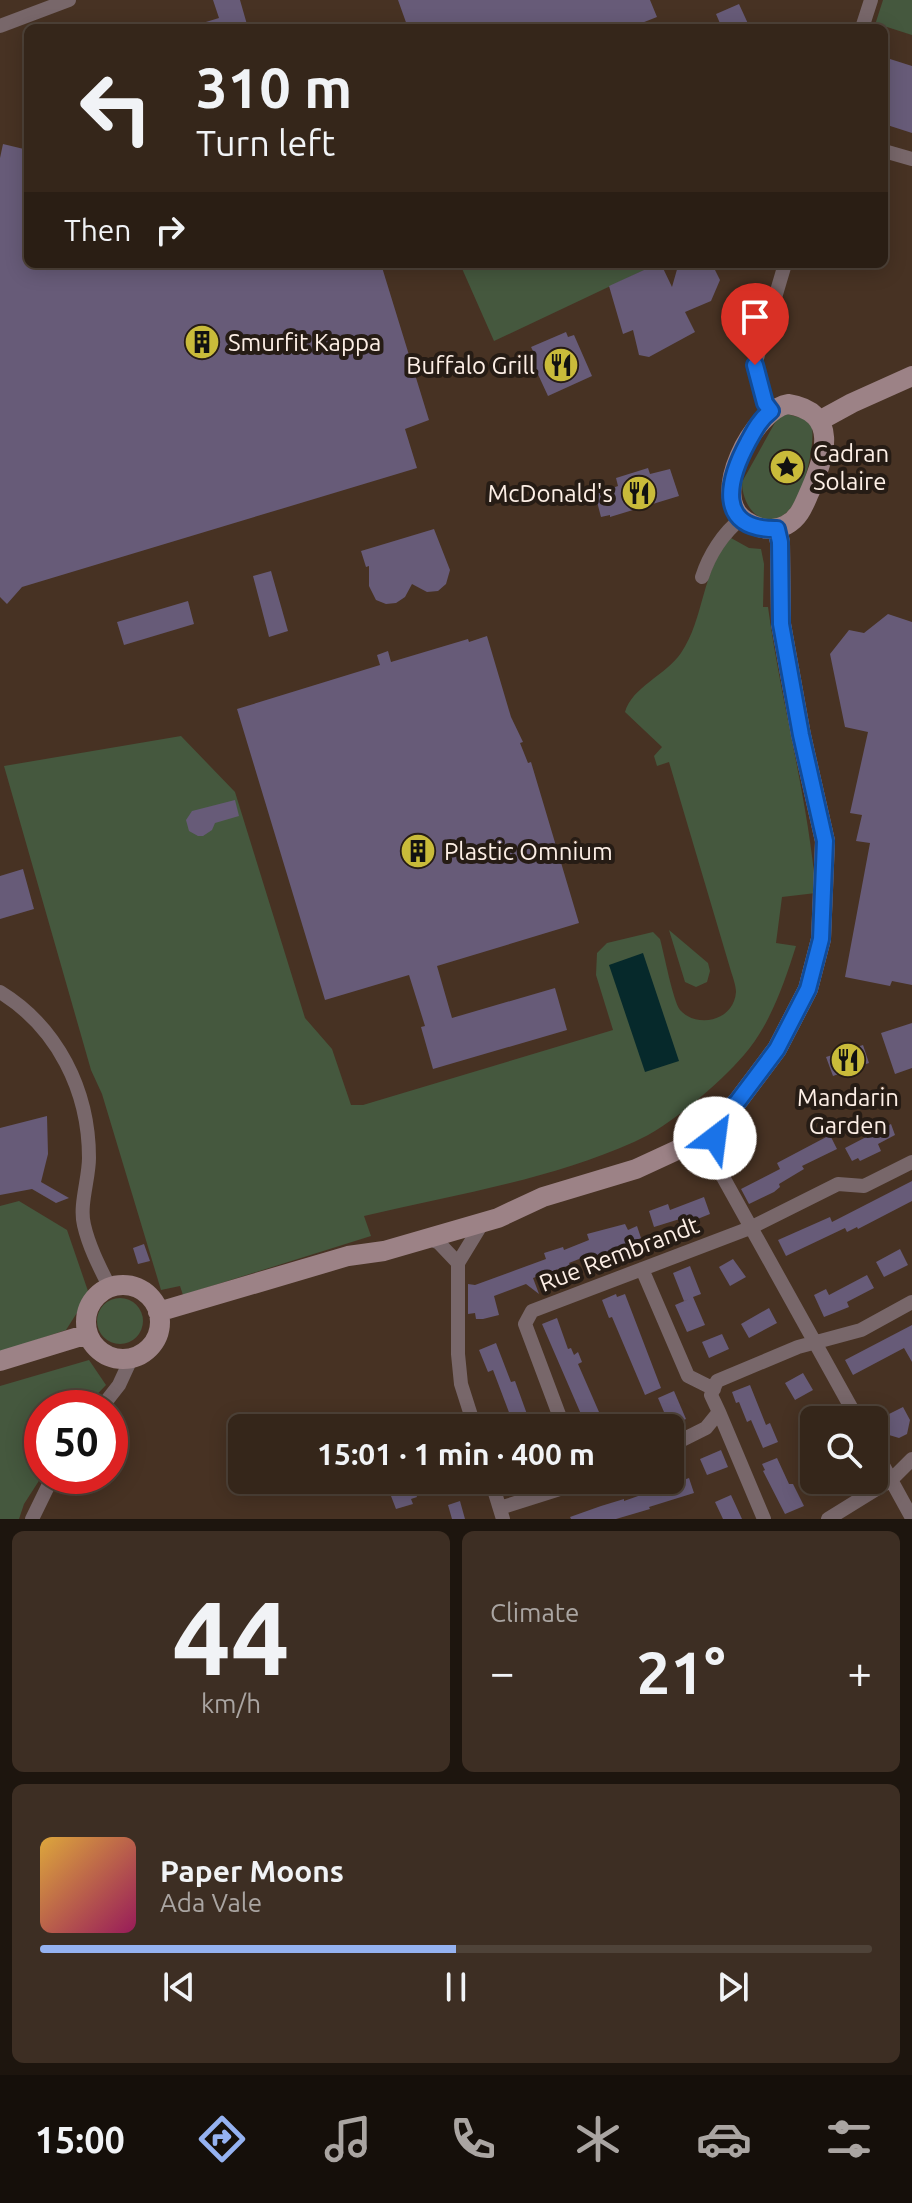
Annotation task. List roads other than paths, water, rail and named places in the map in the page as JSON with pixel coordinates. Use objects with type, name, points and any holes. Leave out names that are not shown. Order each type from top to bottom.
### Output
[{"type":"main road","points":[[819,421],[912,376]]},
{"type":"main road","points":[[788,404],[802,407],[819,421],[823,428],[824,446],[799,515],[777,529],[756,527],[741,519],[732,502],[731,479],[755,430],[771,411],[788,404]]},
{"type":"main road","points":[[348,1256],[384,1251],[483,1222],[543,1197],[698,1148],[686,1136],[690,1128],[703,1124],[712,1129],[738,1101],[777,1049],[808,989],[821,939],[825,841],[801,735],[781,624],[780,542],[777,529]]},
{"type":"main road","points":[[158,1312],[348,1256],[395,1235],[448,1218],[495,1205],[543,1197]]},
{"type":"main road","points":[[131,1286],[143,1291],[158,1312],[159,1330],[155,1340],[149,1349],[131,1359],[112,1358],[101,1352],[88,1334],[88,1311],[94,1301],[110,1288],[131,1286]]},
{"type":"main road","points":[[0,1361],[88,1334]]},
{"type":"street","points":[[0,26],[69,0]]},
{"type":"street","points":[[863,24],[871,0]]},
{"type":"street","points":[[888,152],[912,159]]},
{"type":"street","points":[[771,411],[765,403],[755,365],[784,268]]},
{"type":"street","points":[[702,577],[707,561],[729,530],[741,519]]},
{"type":"street","points":[[0,992],[15,1001],[45,1029],[69,1065],[85,1123],[89,1158],[83,1223],[110,1288]]},
{"type":"street","points":[[698,1148],[750,1228],[850,1406]]},
{"type":"street","name":"Rue Rembrandt","points":[[559,1414],[525,1324],[532,1311],[750,1228],[838,1184],[864,1186],[912,1162]]},
{"type":"street","points":[[471,1414],[461,1384],[458,1354],[458,1263],[483,1222]]},
{"type":"street","points":[[428,1238],[439,1243],[458,1263]]},
{"type":"street","points":[[642,1269],[688,1376],[714,1389]]},
{"type":"street","points":[[764,1519],[711,1395],[717,1381],[798,1347],[861,1330],[912,1302]]},
{"type":"street","points":[[115,1390],[131,1359]]},
{"type":"street","points":[[684,1439],[706,1428],[719,1412]]},
{"type":"street","points":[[828,1519],[891,1480],[912,1459]]},
{"type":"street","points":[[888,1475],[912,1518]]},
{"type":"street","points":[[32,1519],[44,1494]]},
{"type":"street","points":[[495,1494],[501,1514],[550,1494]]},
{"type":"water","points":[[643,953],[679,1061],[645,1072],[609,965]]},
{"type":"place","name":"Smurfit Kappa","points":[[202,342]]},
{"type":"place","name":"Buffalo Grill","points":[[561,365]]},
{"type":"place","name":"Cadran Solaire","points":[[787,467]]},
{"type":"place","name":"McDonald's","points":[[639,493]]},
{"type":"place","name":"Plastic Omnium","points":[[418,851]]},
{"type":"place","name":"Mandarin Garden","points":[[848,1060]]}]
